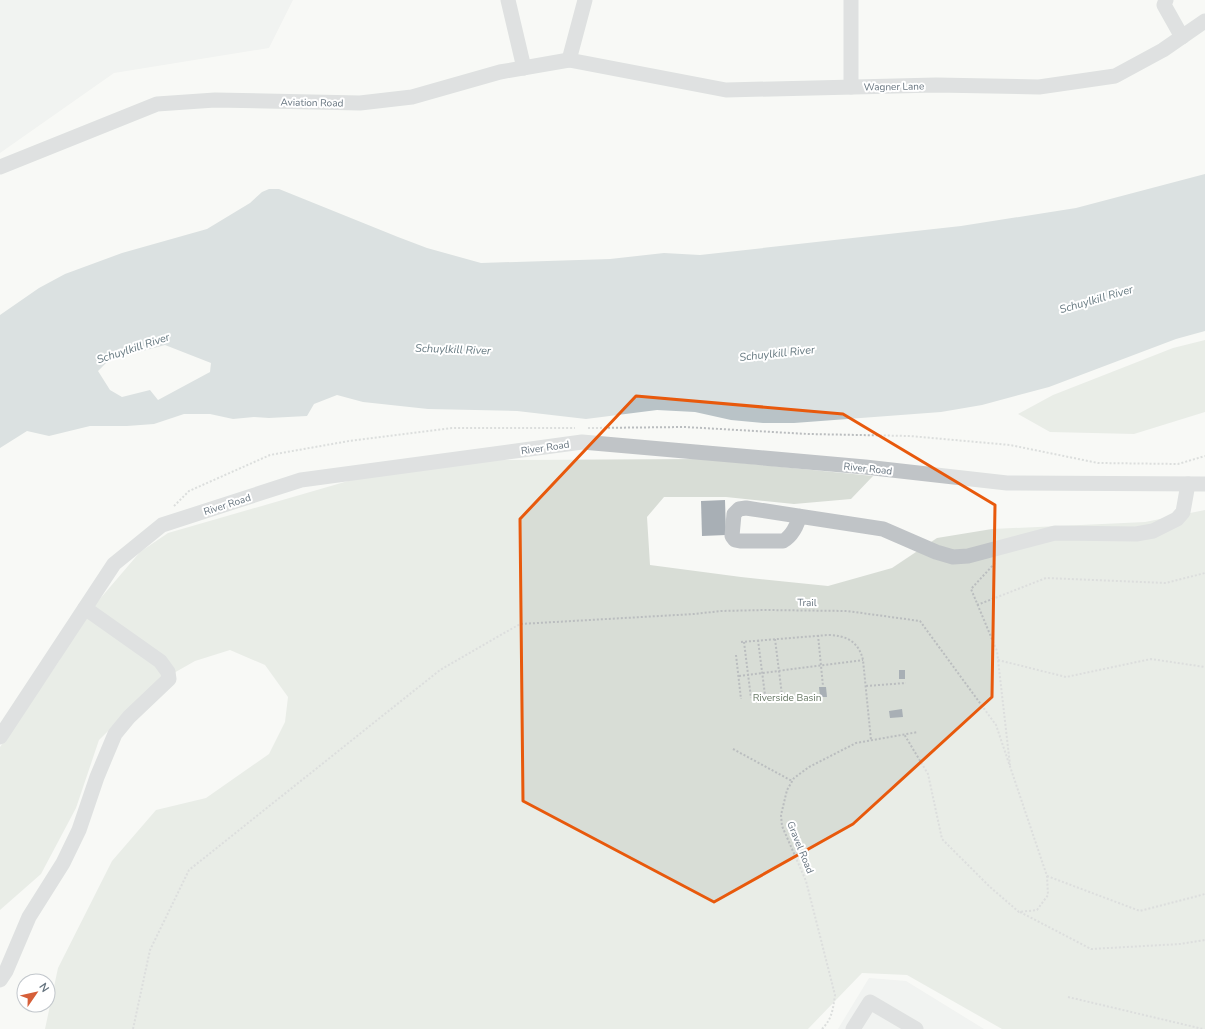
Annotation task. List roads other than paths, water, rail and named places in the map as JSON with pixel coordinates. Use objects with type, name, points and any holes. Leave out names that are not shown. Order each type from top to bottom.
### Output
[{"type":"street","points":[[508,0],[524,68]]},
{"type":"street","points":[[569,60],[586,0]]},
{"type":"street","points":[[851,0],[851,87]]},
{"type":"street","points":[[1166,0],[1164,5],[1182,37]]},
{"type":"street","name":"Wagner Lane","points":[[569,60],[726,90],[936,85],[1039,86],[1115,76],[1163,50],[1205,21]]},
{"type":"street","name":"Aviation Road","points":[[0,166],[157,104],[215,100],[360,103],[412,98],[500,72],[569,60]]},
{"type":"street","name":"River Road","points":[[0,737],[114,564],[162,525],[302,480],[582,442],[865,467],[1007,483],[1205,484]]},
{"type":"street","points":[[798,516],[883,529],[936,552],[953,557],[968,556],[1055,533],[1136,534],[1153,531],[1177,519],[1183,512],[1188,484]]},
{"type":"street","points":[[0,980],[6,971],[29,917],[62,863],[79,830],[97,777],[115,734],[129,717],[169,679],[168,672],[160,661],[85,608]]},
{"type":"street","points":[[854,1029],[870,1002],[916,1029]]},
{"type":"water","name":"Schuylkill River","points":[[1205,174],[1205,331],[1176,339],[1049,387],[982,405],[941,412],[794,423],[763,423],[731,420],[695,412],[657,410],[586,419],[517,411],[428,409],[363,402],[337,395],[314,404],[307,416],[233,419],[210,414],[184,414],[154,424],[90,426],[49,436],[27,431],[0,448],[0,315],[39,288],[65,274],[122,253],[207,229],[250,203],[262,192],[269,189],[279,189],[427,248],[481,263],[610,259],[664,253],[700,255],[961,226],[1076,208]],"holes":[[[165,345],[211,363],[210,372],[158,400],[150,390],[122,397],[110,390],[98,371],[109,360]]]},
{"type":"park label","name":"Riverside Basin","points":[[787,697]]}]
